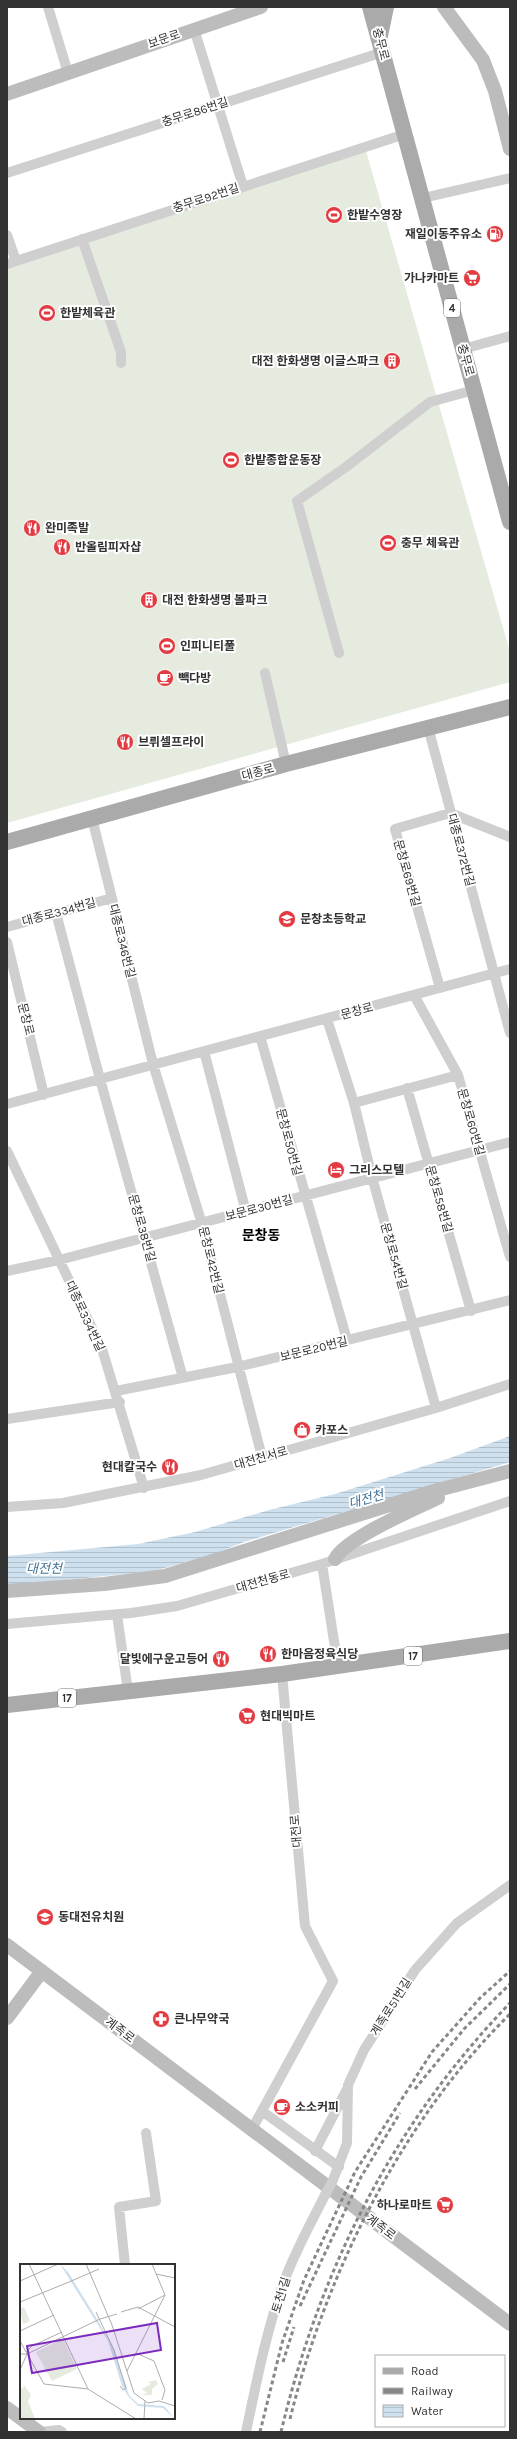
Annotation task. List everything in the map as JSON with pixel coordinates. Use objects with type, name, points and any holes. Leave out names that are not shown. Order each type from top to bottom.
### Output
[{"type":"main road","name":"보문로","points":[[7,94],[261,7]]},
{"type":"main road","name":"충무로","points":[[370,7],[510,522]]},
{"type":"main road","points":[[381,45],[386,7]]},
{"type":"main road","points":[[444,7],[483,60],[495,91],[510,149]]},
{"type":"main road","points":[[493,710],[510,696]]},
{"type":"main road","name":"대종로","points":[[7,842],[286,764],[493,710],[510,707]]},
{"type":"main road","points":[[493,710],[510,716]]},
{"type":"main road","points":[[7,1591],[104,1584],[165,1576],[474,1480],[510,1471]]},
{"type":"main road","points":[[328,1562],[346,1546],[393,1519],[474,1480]]},
{"type":"main road","name":"17","points":[[7,1705],[338,1667],[510,1642]]},
{"type":"main road","name":"계족로","points":[[7,1945],[510,2324]]},
{"type":"main road","points":[[7,2018],[42,1971]]},
{"type":"main road","points":[[7,2408],[20,2418]]},
{"type":"main road","points":[[22,2419],[39,2432]]},
{"type":"street","points":[[48,7],[68,73]]},
{"type":"street","points":[[194,29],[243,186]]},
{"type":"street","name":"충무로86번길","points":[[7,172],[218,105],[381,45]]},
{"type":"street","name":"충무로92번길","points":[[11,262],[405,134]]},
{"type":"street","points":[[423,198],[510,178]]},
{"type":"street","points":[[7,235],[11,262]]},
{"type":"street","points":[[82,240],[121,352],[121,363]]},
{"type":"street","points":[[463,349],[510,336]]},
{"type":"street","points":[[339,653],[297,501],[346,467],[430,402],[474,390]]},
{"type":"street","points":[[265,673],[286,764]]},
{"type":"street","name":"대종로372번길","points":[[428,727],[510,1032]]},
{"type":"street","points":[[450,813],[510,837]]},
{"type":"street","name":"문창로69번길","points":[[440,988],[395,828],[450,813]]},
{"type":"street","name":"대종로346번길","points":[[92,818],[153,1064]]},
{"type":"street","name":"대종로334번길","points":[[7,927],[112,898]]},
{"type":"street","points":[[56,913],[100,1079]]},
{"type":"street","name":"문창로","points":[[7,942],[44,1095]]},
{"type":"street","name":"문창로","points":[[7,1104],[510,969]]},
{"type":"street","name":"문창로60번길","points":[[414,995],[458,1075],[510,1257]]},
{"type":"street","name":"문창로54번길","points":[[327,1019],[354,1103],[372,1177],[436,1408]]},
{"type":"street","name":"문창로50번길","points":[[260,1036],[304,1196],[347,1340]]},
{"type":"street","points":[[204,1051],[246,1212]]},
{"type":"street","name":"문창로42번길","points":[[153,1064],[202,1224],[237,1367],[262,1457]]},
{"type":"street","points":[[354,1103],[458,1075]]},
{"type":"street","name":"문창로38번길","points":[[100,1079],[183,1378]]},
{"type":"street","name":"문창로58번길","points":[[408,1088],[428,1163],[471,1310]]},
{"type":"street","name":"보문로30번길","points":[[7,1271],[59,1260],[202,1224],[372,1177],[510,1142]]},
{"type":"street","name":"대종로334번길","points":[[7,1151],[102,1349],[120,1402],[144,1488]]},
{"type":"street","name":"보문로20번길","points":[[116,1392],[237,1367],[347,1340],[413,1326],[510,1300]]},
{"type":"street","name":"대전천서로","points":[[7,1507],[63,1504],[144,1488],[262,1457],[436,1408],[510,1384]]},
{"type":"street","points":[[7,1419],[120,1402]]},
{"type":"street","name":"대전천동로","points":[[7,1624],[117,1615],[177,1606],[328,1562],[510,1501]]},
{"type":"street","points":[[328,1562],[338,1667]]},
{"type":"street","points":[[117,1615],[128,1691]]},
{"type":"street","name":"대전로","points":[[262,2111],[333,1981],[305,1926],[282,1674]]},
{"type":"street","name":"계족로51번길","points":[[339,2167],[346,2143],[348,2085],[364,2050],[415,1970],[457,1923],[510,1885]]},
{"type":"street","points":[[315,2151],[348,2085]]},
{"type":"street","points":[[252,2129],[262,2111],[339,2167]]},
{"type":"street","points":[[125,2264],[119,2207],[156,2201],[146,2133]]},
{"type":"street","name":"토천1길","points":[[246,2432],[256,2384],[282,2287],[297,2250],[339,2167]]},
{"type":"street","points":[[39,2432],[59,2430],[62,2432]]},
{"type":"shaded area","name":"한밭종합운동장","points":[[366,151],[510,652],[510,682],[7,823],[7,268]]},
{"type":"water","name":"대전천","points":[[510,1436],[510,1462],[244,1542],[211,1555],[154,1571],[7,1586],[7,1556],[138,1544],[195,1532],[269,1510],[335,1494],[450,1458]]},
{"type":"railway","points":[[260,2432],[282,2343],[304,2280],[355,2172],[432,2052],[480,1998],[510,1971]]},
{"type":"railway","points":[[415,2089],[464,2029],[510,1984]]},
{"type":"railway","points":[[281,2432],[297,2372],[317,2313],[340,2257],[366,2202],[396,2149],[430,2098],[468,2049],[510,2003]]},
{"type":"railway","points":[[290,2419],[305,2364],[324,2309],[347,2255],[373,2202],[402,2150],[435,2101],[471,2056],[510,2014]]},
{"type":"railway","points":[[300,2306],[361,2177],[400,2113]]},
{"type":"railway","points":[[283,2362],[294,2327]]},
{"type":"place","name":"한밭수영장","points":[[334,215]]},
{"type":"place","name":"재일이동주유소","points":[[495,234]]},
{"type":"place","name":"가나카마트","points":[[472,278]]},
{"type":"place","name":"한밭체육관","points":[[47,313]]},
{"type":"place","name":"대전 한화생명 이글스파크","points":[[392,361]]},
{"type":"place","name":"한밭종합운동장","points":[[231,460]]},
{"type":"place","name":"완미족발","points":[[32,528]]},
{"type":"place","name":"충무 체육관","points":[[388,543]]},
{"type":"place","name":"반올림피자샵","points":[[62,547]]},
{"type":"place","name":"대전 한화생명 볼파크","points":[[149,600]]},
{"type":"place","name":"인피니티풀","points":[[167,646]]},
{"type":"place","name":"빽다방","points":[[165,678]]},
{"type":"place","name":"브뤼셀프라이","points":[[125,742]]},
{"type":"place","name":"문창초등학교","points":[[287,919]]},
{"type":"place","name":"그리스모텔","points":[[336,1170]]},
{"type":"place","name":"카포스","points":[[302,1430]]},
{"type":"place","name":"현대칼국수","points":[[170,1467]]},
{"type":"place","name":"한마음정육식당","points":[[268,1654]]},
{"type":"place","name":"달빛에구운고등어","points":[[221,1659]]},
{"type":"place","name":"현대빅마트","points":[[247,1716]]},
{"type":"place","name":"동대전유치원","points":[[45,1917]]},
{"type":"place","name":"큰나무약국","points":[[161,2019]]},
{"type":"place","name":"소소커피","points":[[282,2107]]},
{"type":"place","name":"하나로마트","points":[[445,2205]]},
{"type":"district","name":"문창동","points":[[261,1235]]}]
